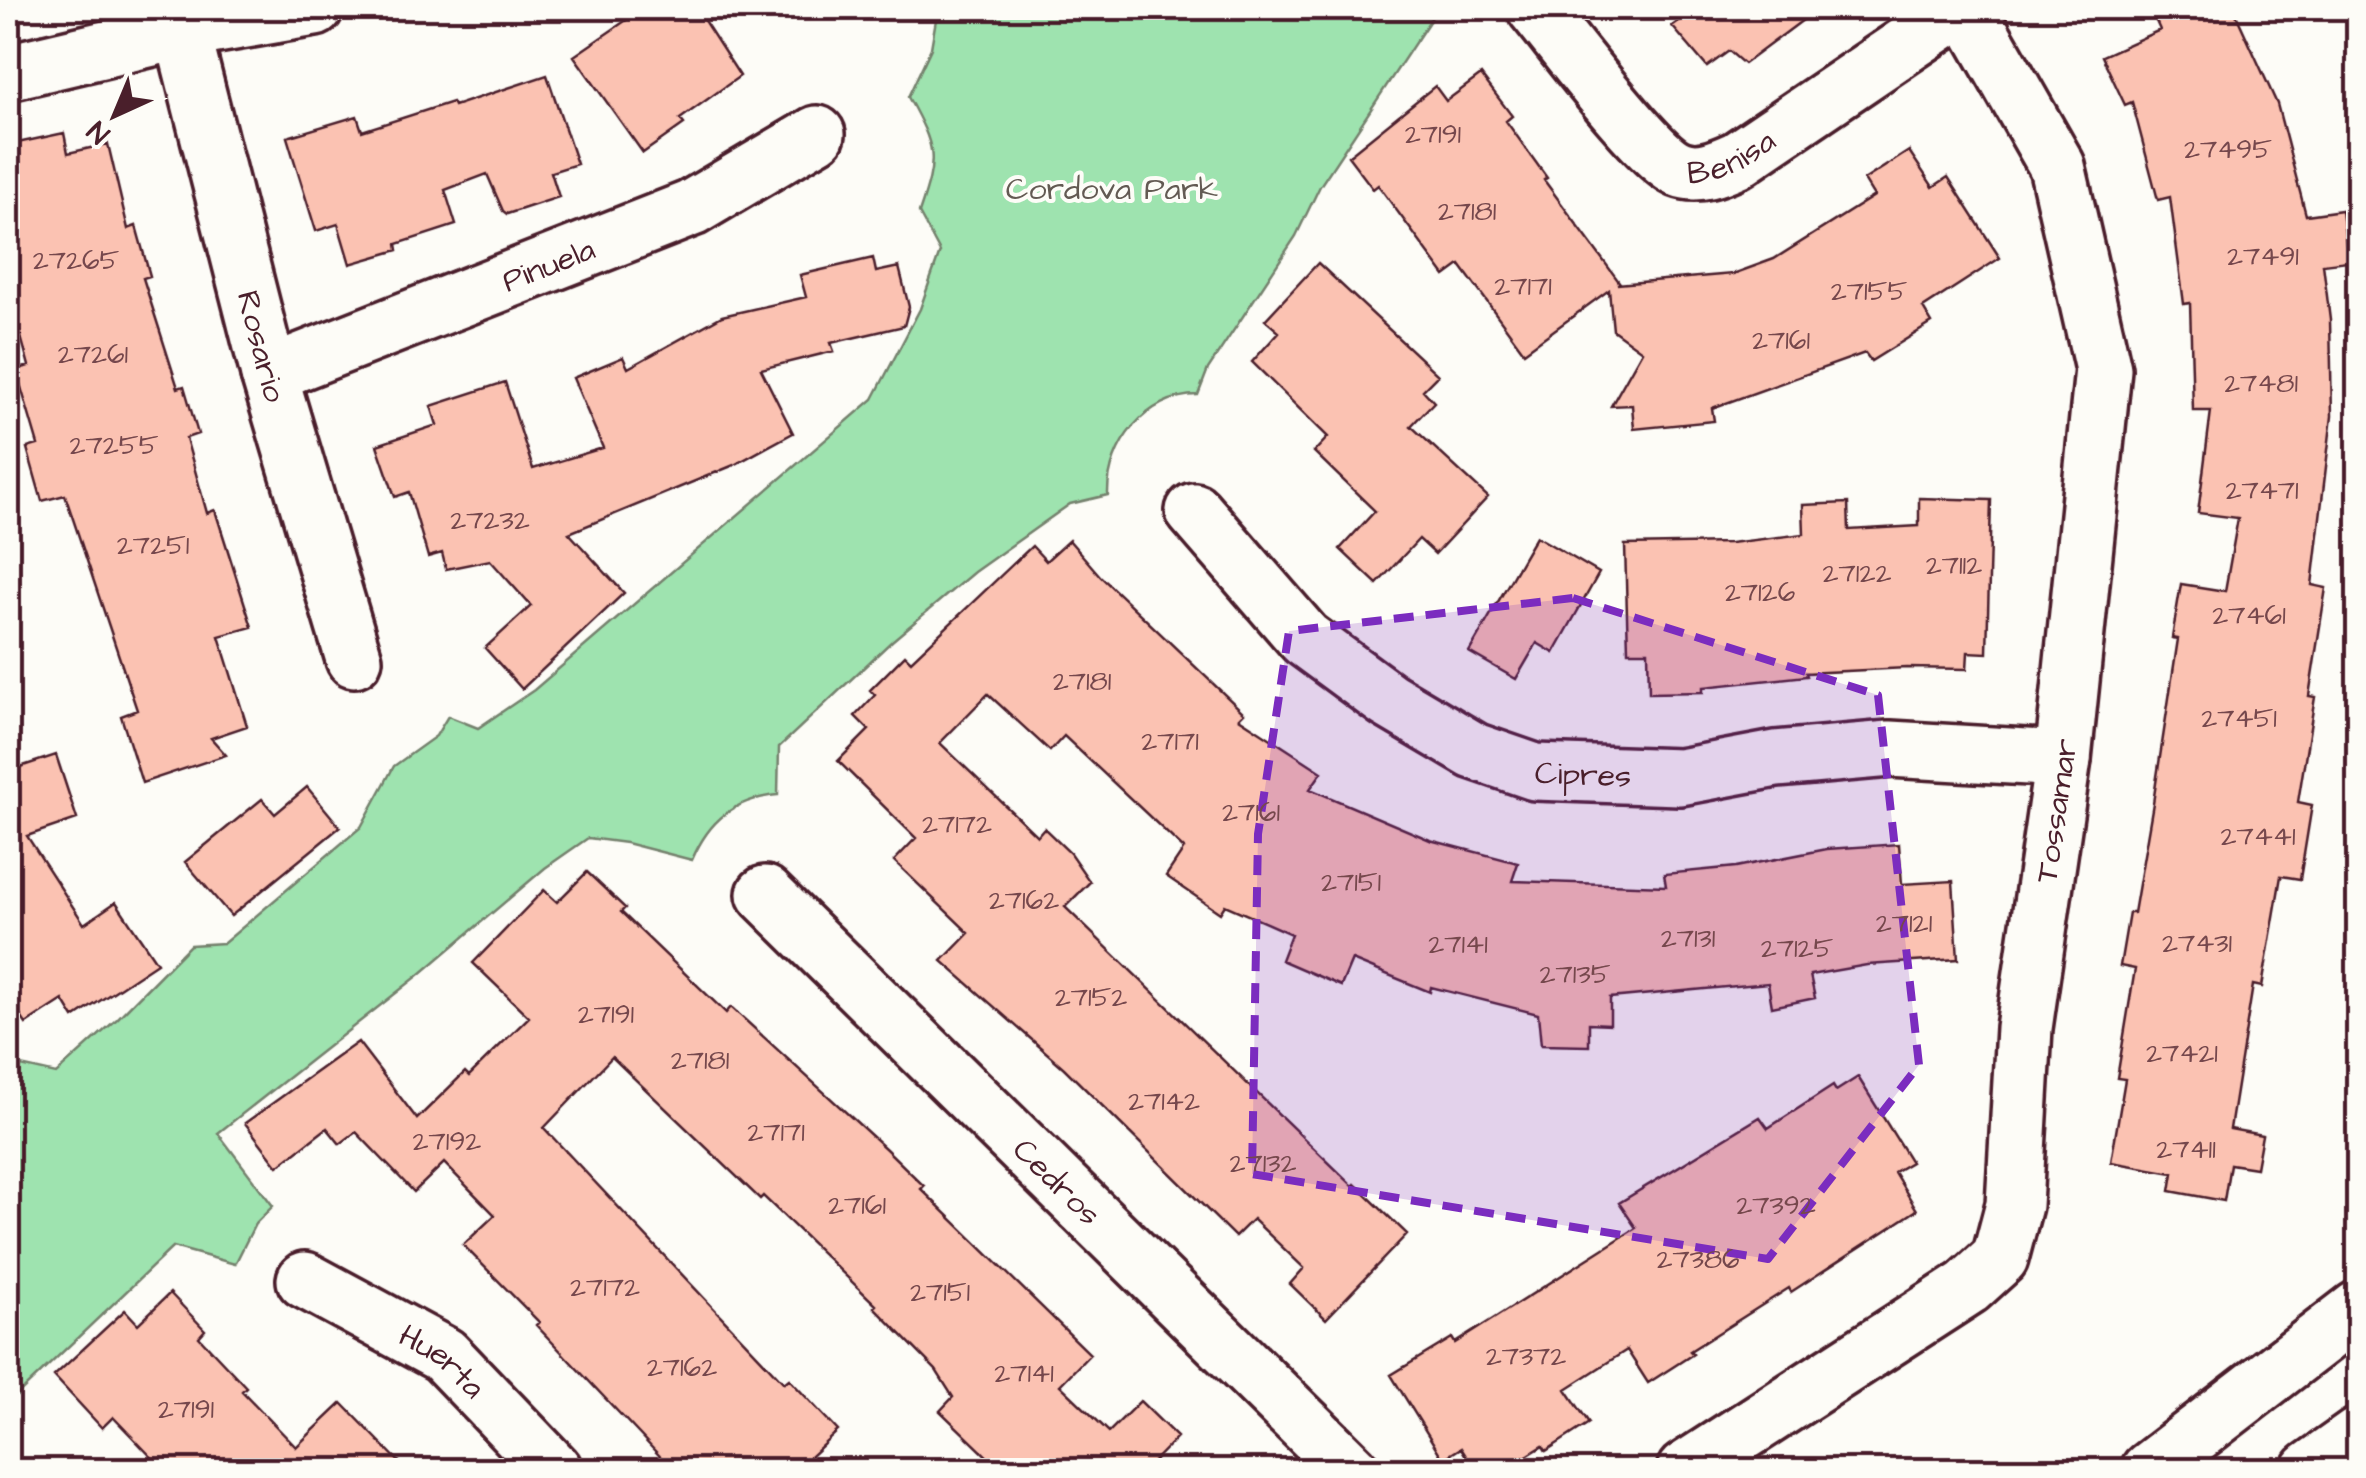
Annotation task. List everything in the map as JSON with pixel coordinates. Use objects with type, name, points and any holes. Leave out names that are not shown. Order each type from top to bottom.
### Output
[{"type":"street","points":[[8,72],[182,31],[315,8]]},
{"type":"street","name":"Benisa","points":[[1534,8],[1651,148],[1679,169],[1712,171],[1738,160],[1964,8]]},
{"type":"street","name":"Tossamar","points":[[1685,1470],[1968,1287],[2000,1258],[2014,1205],[2024,1028],[2063,759],[2103,369],[2057,166],[1964,8]]},
{"type":"street","name":"Rosario","points":[[182,31],[269,374],[354,659]]},
{"type":"street","name":"Pinuela","points":[[269,374],[692,208],[816,134]]},
{"type":"street","name":"Cipres","points":[[1194,511],[1305,639],[1388,700],[1474,751],[1535,772],[1680,777],[1776,759],[1890,749],[2063,759]]},
{"type":"street","name":"Cedros","points":[[765,894],[1350,1470]]},
{"type":"street","name":"Huerta","points":[[305,1280],[444,1355],[554,1470]]},
{"type":"street","points":[[2150,1470],[2358,1309]]},
{"type":"street","points":[[2310,1470],[2358,1436]]},
{"type":"highlighted area","points":[[1573,598],[1878,695],[1919,1065],[1768,1259],[1252,1174],[1258,834],[1289,631]]},
{"type":"green space","name":"Cordova Park","points":[[938,8],[1438,8],[1320,186],[1296,236],[1208,369],[1198,395],[1179,397],[1146,413],[1122,441],[1109,476],[1108,495],[1070,504],[974,572],[892,641],[779,747],[778,795],[749,801],[725,814],[692,860],[588,838],[545,868],[419,975],[218,1133],[273,1206],[255,1224],[235,1264],[173,1247],[8,1404],[8,1063],[56,1074],[190,945],[224,943],[361,827],[394,766],[436,736],[448,716],[478,728],[534,690],[873,399],[920,309],[940,252],[919,213],[932,166],[931,154],[925,130],[908,97],[931,48]]},
{"type":"building","points":[[644,8],[696,8],[740,76],[680,119],[684,124],[643,153],[574,56]]},
{"type":"building","points":[[1697,8],[1819,8],[1744,64],[1729,51],[1707,67],[1672,26]]},
{"type":"building","points":[[2150,8],[2233,8],[2277,104],[2306,215],[2342,210],[2348,261],[2323,264],[2330,320],[2332,416],[2312,585],[2326,588],[2309,696],[2315,697],[2298,802],[2312,805],[2300,879],[2281,876],[2262,987],[2253,985],[2230,1129],[2262,1135],[2256,1168],[2230,1164],[2224,1201],[2170,1191],[2173,1173],[2111,1162],[2125,1079],[2117,1078],[2135,969],[2120,966],[2129,913],[2134,913],[2153,803],[2178,639],[2172,638],[2181,584],[2225,591],[2238,518],[2198,513],[2211,411],[2193,411],[2190,303],[2184,304],[2170,197],[2158,200],[2132,102],[2125,105],[2102,56],[2160,30]]},
{"type":"building","points":[[547,75],[577,164],[551,172],[559,197],[507,214],[487,174],[445,190],[456,225],[397,244],[398,250],[350,264],[338,224],[316,231],[287,137],[357,116],[362,131]]},
{"type":"building","points":[[1481,75],[1512,116],[1506,121],[1547,178],[1544,180],[1620,283],[1617,284],[1733,274],[1774,259],[1874,196],[1864,180],[1909,151],[1933,187],[1948,177],[2000,258],[1923,308],[1932,323],[1871,361],[1865,353],[1712,408],[1714,421],[1634,429],[1632,405],[1611,406],[1642,351],[1613,330],[1609,290],[1524,352],[1460,265],[1445,276],[1378,185],[1373,189],[1348,156],[1435,86],[1446,101]]},
{"type":"building","points":[[64,133],[68,153],[108,144],[128,229],[136,226],[150,276],[143,278],[178,388],[184,386],[198,434],[186,438],[207,513],[215,510],[252,627],[219,636],[247,726],[211,738],[226,755],[142,783],[121,716],[137,710],[65,495],[42,501],[27,448],[38,445],[16,370],[29,366],[8,289],[8,145]]},
{"type":"building","points":[[873,258],[876,272],[899,267],[909,307],[904,326],[831,343],[834,351],[761,369],[793,433],[734,465],[569,533],[624,593],[522,689],[485,648],[531,606],[490,560],[446,569],[442,553],[428,557],[409,492],[395,497],[377,445],[437,425],[431,406],[505,382],[533,469],[603,448],[573,378],[623,357],[628,368],[722,316],[806,297],[800,275]]},
{"type":"building","points":[[1318,263],[1438,375],[1423,390],[1434,402],[1411,426],[1488,497],[1435,554],[1419,539],[1377,584],[1340,549],[1375,511],[1314,452],[1328,437],[1252,362],[1279,332],[1265,320]]},
{"type":"building","points":[[1919,498],[1991,500],[1987,653],[1968,652],[1967,669],[1806,673],[1807,676],[1703,687],[1703,692],[1649,693],[1648,651],[1628,651],[1625,545],[1730,543],[1804,534],[1803,505],[1848,503],[1849,530],[1919,526]]},
{"type":"building","points":[[1536,536],[1599,573],[1554,653],[1537,643],[1516,679],[1469,652]]},
{"type":"building","points":[[1069,540],[1101,577],[1244,713],[1239,718],[1322,772],[1310,789],[1430,840],[1518,863],[1512,881],[1666,886],[1664,874],[1736,867],[1827,849],[1899,844],[1902,884],[1953,881],[1958,959],[1867,965],[1810,975],[1815,998],[1772,1007],[1768,983],[1610,998],[1610,1024],[1589,1023],[1589,1046],[1541,1045],[1538,1014],[1431,987],[1430,992],[1352,960],[1341,986],[1281,960],[1291,934],[1225,905],[1220,913],[1166,876],[1184,849],[1064,736],[1050,751],[988,694],[940,743],[1037,836],[1044,828],[1070,853],[1090,882],[1065,907],[1407,1234],[1326,1319],[1290,1284],[1304,1268],[1253,1219],[1235,1237],[1064,1068],[942,961],[969,933],[894,861],[916,838],[838,761],[869,730],[855,716],[875,695],[870,690],[905,655],[911,661],[1032,546],[1046,561]]},
{"type":"building","points":[[56,755],[77,819],[27,836],[84,924],[116,902],[157,963],[74,1018],[63,1000],[26,1024],[8,997],[8,771]]},
{"type":"building","points":[[307,787],[340,827],[231,916],[185,862],[262,799],[275,814]]},
{"type":"building","points":[[587,872],[625,908],[621,912],[726,1013],[731,1007],[886,1149],[924,1186],[921,1189],[1090,1354],[1060,1385],[1109,1432],[1140,1401],[1177,1437],[1149,1470],[1001,1470],[940,1411],[953,1397],[936,1370],[876,1305],[612,1057],[544,1128],[784,1383],[789,1379],[838,1431],[796,1470],[673,1470],[536,1325],[539,1322],[463,1245],[495,1215],[444,1163],[414,1192],[356,1132],[340,1144],[327,1128],[278,1166],[245,1123],[358,1042],[417,1119],[465,1072],[469,1076],[529,1017],[473,963],[544,890],[557,902]]},
{"type":"building","points":[[1858,1077],[1911,1162],[1894,1172],[1917,1210],[1791,1292],[1789,1288],[1690,1351],[1693,1354],[1648,1383],[1627,1350],[1566,1389],[1589,1423],[1546,1451],[1543,1446],[1504,1470],[1475,1470],[1461,1448],[1443,1459],[1391,1375],[1452,1338],[1455,1343],[1636,1228],[1619,1203],[1760,1117],[1768,1128],[1833,1086],[1836,1091]]},
{"type":"building","points":[[170,1293],[205,1330],[199,1337],[246,1387],[242,1391],[296,1447],[342,1403],[407,1470],[164,1470],[113,1417],[102,1428],[54,1376],[125,1310],[138,1324]]}]
